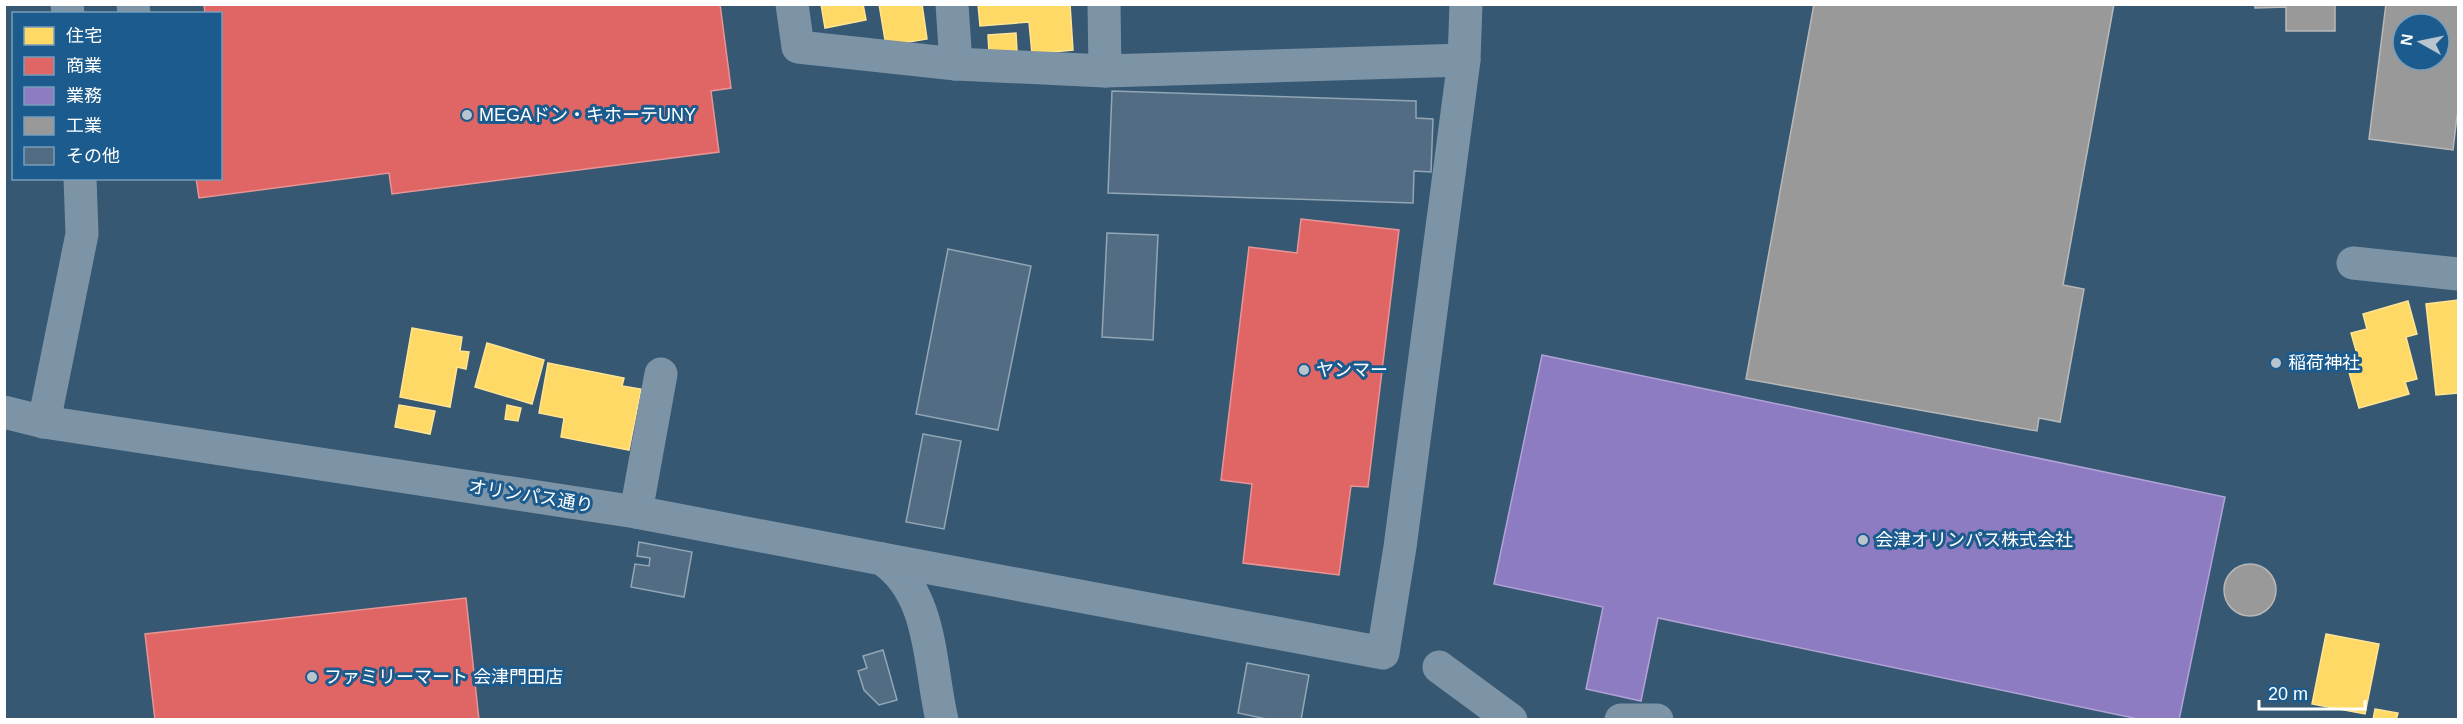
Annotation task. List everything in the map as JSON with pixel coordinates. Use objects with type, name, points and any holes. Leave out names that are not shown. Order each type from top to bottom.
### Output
[{"type":"street","points":[[792,4],[798,47],[956,64],[1105,72],[1464,60],[1466,4]]},
{"type":"street","points":[[951,4],[956,64]]},
{"type":"street","points":[[1104,4],[1105,72]]},
{"type":"street","name":"オリンパス通り","points":[[4,412],[44,422],[636,512],[1383,653],[1400,547],[1464,60]]},
{"type":"street","points":[[44,422],[82,234],[80,180]]},
{"type":"street","points":[[2353,263],[2458,274]]},
{"type":"street","points":[[636,512],[661,374]]},
{"type":"street","points":[[882,559],[894,567],[905,579],[923,616],[942,720]]},
{"type":"street","points":[[1439,668],[1511,720]]},
{"type":"street","points":[[1621,720],[1657,720]]},
{"type":"building: 住宅","points":[[821,4],[863,4],[866,20],[825,28]]},
{"type":"building: 住宅","points":[[879,4],[922,4],[927,39],[886,46]]},
{"type":"building: 住宅","points":[[978,4],[1070,4],[1073,50],[1032,54],[1029,22],[980,26]]},
{"type":"building: 住宅","points":[[1016,33],[1017,51],[989,53],[988,35]]},
{"type":"building: 住宅","points":[[2458,300],[2458,393],[2436,395],[2426,304]]},
{"type":"building: 住宅","points":[[2408,301],[2417,334],[2406,337],[2417,379],[2405,382],[2409,394],[2359,408],[2347,365],[2359,361],[2351,333],[2367,329],[2363,314]]},
{"type":"building: 住宅","points":[[412,328],[462,337],[460,351],[469,352],[466,369],[457,367],[450,407],[400,397]]},
{"type":"building: 住宅","points":[[487,343],[544,360],[532,404],[475,387]]},
{"type":"building: 住宅","points":[[548,363],[624,378],[622,386],[641,389],[629,450],[561,437],[564,418],[539,413]]},
{"type":"building: 住宅","points":[[399,405],[435,411],[430,434],[395,427]]},
{"type":"building: 住宅","points":[[507,405],[521,408],[518,421],[505,419]]},
{"type":"building: 住宅","points":[[2326,634],[2379,644],[2365,714],[2312,704]]},
{"type":"building: 住宅","points":[[2375,709],[2398,713],[2396,720],[2373,720]]},
{"type":"building: 商業","name":"MEGAドン・キホーテUNY","points":[[204,4],[720,4],[731,88],[711,91],[719,152],[392,194],[389,173],[199,198],[196,180],[222,180],[222,12],[205,12]]},
{"type":"building: 商業","points":[[1301,219],[1399,230],[1368,487],[1351,486],[1339,575],[1243,563],[1252,484],[1221,480],[1249,247],[1297,253]]},
{"type":"building: 商業","name":"ファミリーマート 会津門田店","points":[[466,598],[479,720],[155,720],[145,634]]},
{"type":"building: 業務","points":[[1542,355],[2225,497],[2179,720],[2143,720],[1658,618],[1641,701],[1586,689],[1603,607],[1494,584]]},
{"type":"building: 工業","points":[[1814,4],[2114,4],[2063,285],[2084,289],[2060,422],[2039,418],[2037,431],[1746,379]]},
{"type":"building: 工業","points":[[2255,4],[2335,4],[2335,31],[2286,31],[2286,7],[2255,8]]},
{"type":"building: 工業","points":[[2386,4],[2458,4],[2458,116],[2453,150],[2369,139]]},
{"type":"building: 工業","points":[[2245,564],[2255,564],[2269,571],[2276,590],[2269,609],[2255,616],[2245,616],[2235,612],[2228,605],[2224,595],[2224,585],[2228,575],[2235,568]]},
{"type":"building: その他","points":[[1112,91],[1416,101],[1416,118],[1433,119],[1431,172],[1414,171],[1413,203],[1108,193]]},
{"type":"building: その他","points":[[1107,233],[1158,235],[1153,340],[1102,337]]},
{"type":"building: その他","points":[[948,249],[1031,266],[998,430],[916,414]]},
{"type":"building: その他","points":[[923,434],[961,441],[944,529],[906,522]]},
{"type":"building: その他","points":[[639,542],[692,552],[684,597],[631,587],[635,564],[649,566],[650,558],[637,556]]},
{"type":"building: その他","points":[[883,650],[897,700],[879,705],[864,690],[858,671],[867,668],[863,656]]},
{"type":"building: その他","points":[[1247,663],[1309,675],[1301,720],[1271,720],[1238,713]]},
{"type":"place","name":"MEGAドン・キホーテUNY","points":[[467,115]]},
{"type":"place","name":"稲荷神社","points":[[2276,363]]},
{"type":"place","name":"ヤンマー","points":[[1304,370]]},
{"type":"place","name":"会津オリンパス株式会社","points":[[1863,540]]},
{"type":"place","name":"ファミリーマート 会津門田店","points":[[312,677]]}]
